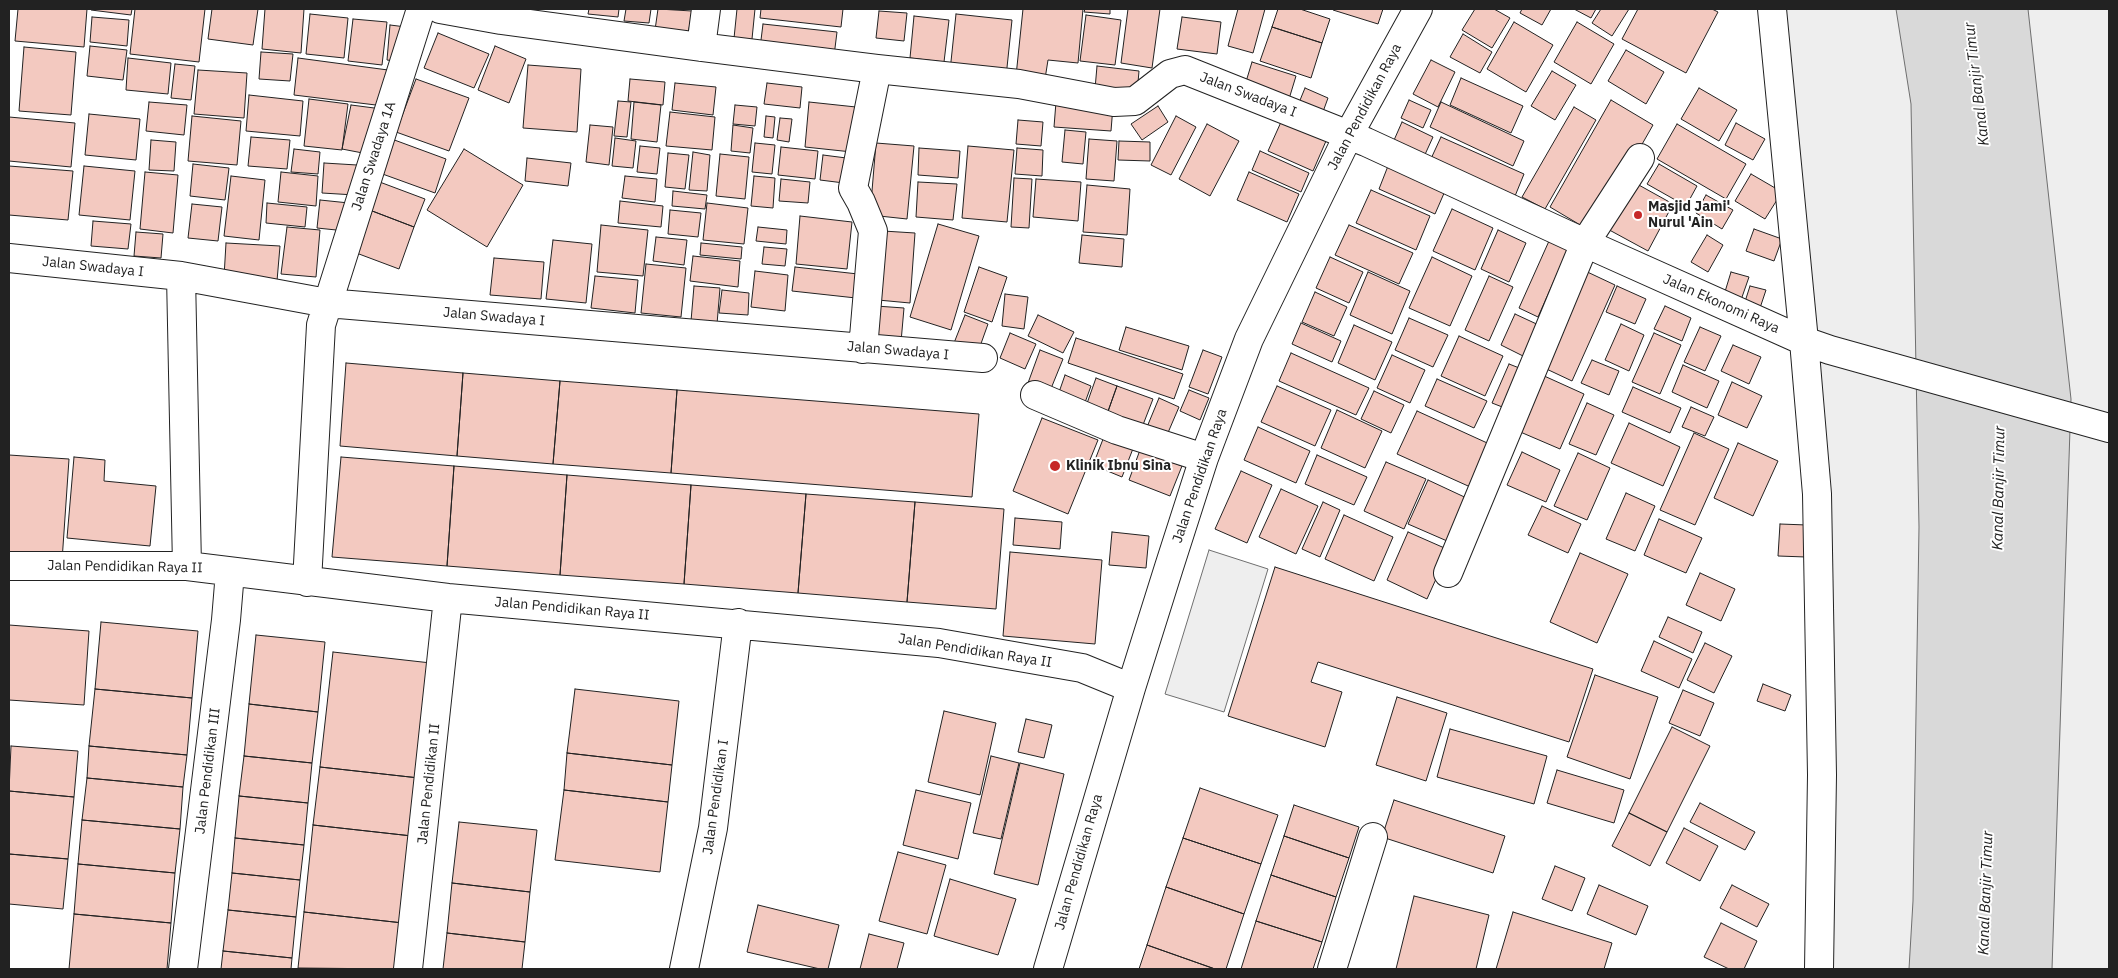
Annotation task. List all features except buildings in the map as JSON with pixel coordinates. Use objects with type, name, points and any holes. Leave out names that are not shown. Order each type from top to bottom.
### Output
[{"type":"street","name":"Jalan Swadaya 1A","points":[[307,582],[322,325],[327,303],[421,9]]},
{"type":"street","name":"Jalan Swadaya I","points":[[440,9],[501,20],[877,69],[1019,84],[1114,102],[1135,101],[1170,74],[1185,70],[1349,134]]},
{"type":"street","points":[[701,46],[706,9]]},
{"type":"street","name":"Jalan Pendidikan Raya","points":[[1048,969],[1131,688],[1204,458],[1249,338],[1349,134],[1418,9]]},
{"type":"street","points":[[1772,9],[1804,341],[1817,504],[1822,774],[1819,969]]},
{"type":"street","points":[[863,349],[873,231],[854,188],[877,69]]},
{"type":"street","name":"Jalan Ekonomi Raya","points":[[1349,134],[1804,341],[1830,350],[2109,428]]},
{"type":"street","points":[[1448,573],[1585,243],[1640,158]]},
{"type":"street","name":"Jalan Swadaya I","points":[[9,258],[181,276],[327,303],[983,358]]},
{"type":"street","points":[[181,276],[187,566]]},
{"type":"street","points":[[1035,395],[1118,430],[1204,458]]},
{"type":"street","name":"Jalan Pendidikan Raya II","points":[[9,566],[187,566],[448,598],[939,642],[1082,668],[1131,688]]},
{"type":"street","name":"Jalan Pendidikan III","points":[[183,969],[226,620],[230,572]]},
{"type":"street","name":"Jalan Pendidikan II","points":[[408,969],[448,598]]},
{"type":"street","name":"Jalan Pendidikan I","points":[[684,969],[713,828],[738,623]]},
{"type":"street","points":[[1332,969],[1373,837]]},
{"type":"shaded area","points":[[1772,9],[2109,9],[2109,969],[1815,969],[1804,341]]},
{"type":"shaded area","points":[[1209,550],[1268,569],[1224,712],[1165,694]]},
{"type":"water","name":"Kanal Banjir Timur","points":[[1896,9],[2028,9],[2071,399],[2052,969],[1909,969],[1913,901],[1919,527],[1911,104]]},
{"type":"place","name":"Masjid Jami' Nurul 'Ain","points":[[1638,215]]},
{"type":"place","name":"Klinik Ibnu Sina","points":[[1055,466]]}]
